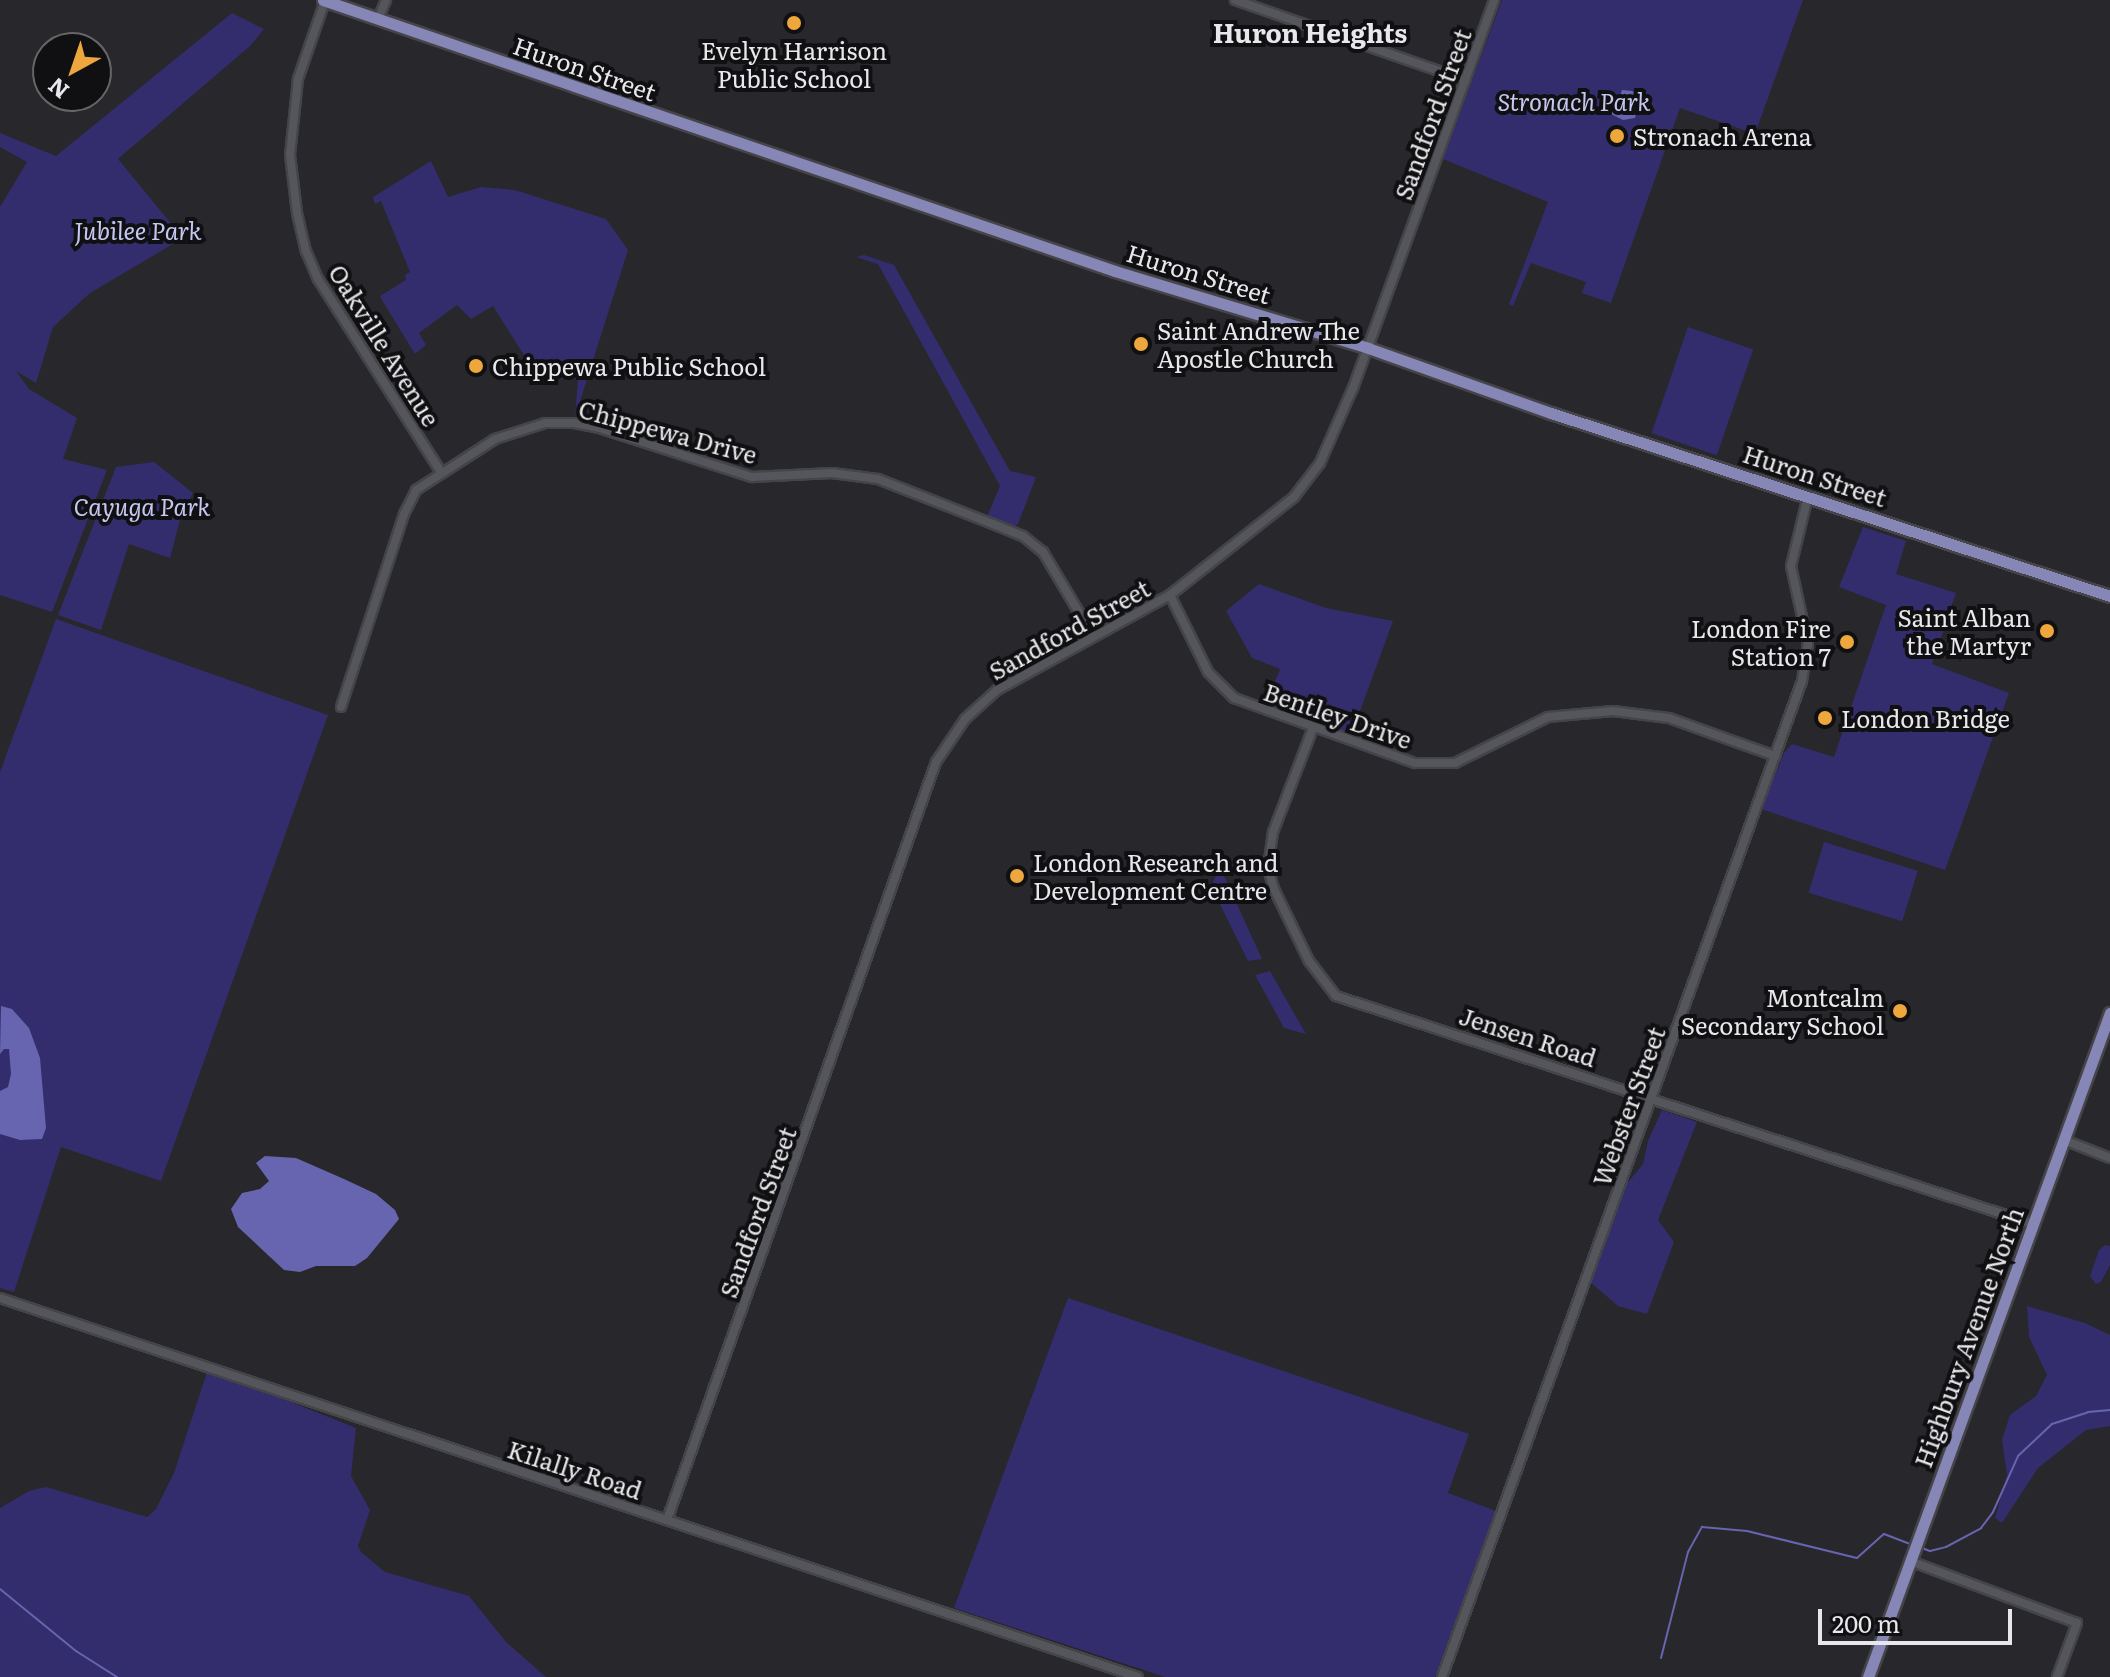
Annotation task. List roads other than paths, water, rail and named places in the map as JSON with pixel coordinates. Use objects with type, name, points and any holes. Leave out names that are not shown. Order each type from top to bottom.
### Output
[{"type":"main road","name":"Huron Street","points":[[324,0],[1115,271],[1368,348],[2110,596]]},
{"type":"main road","name":"Highbury Avenue North","points":[[1868,1677],[2110,1013]]},
{"type":"street","name":"Oakville Avenue","points":[[324,0],[298,79],[290,155],[300,227],[306,251],[332,302],[441,472]]},
{"type":"street","points":[[378,19],[386,0]]},
{"type":"street","points":[[1235,0],[1465,80]]},
{"type":"street","name":"Sandford Street","points":[[667,1520],[936,762],[965,719],[997,690],[1170,595],[1294,497],[1329,449],[1494,0]]},
{"type":"street","name":"Chippewa Drive","points":[[341,707],[404,514],[416,490],[441,472],[516,430],[574,423],[752,477],[832,473],[878,479],[1023,536],[1043,552],[1058,572],[1093,636]]},
{"type":"street","name":"Webster Street","points":[[1442,1677],[1802,681],[1808,644],[1791,566],[1808,496]]},
{"type":"street","name":"Bentley Drive","points":[[1170,595],[1208,672],[1219,687],[1234,698],[1377,752],[1415,763],[1440,765],[1467,758],[1548,717],[1635,711],[1669,718],[1775,756]]},
{"type":"street","name":"Jensen Road","points":[[1313,728],[1273,832],[1268,869],[1274,889],[1309,961],[1336,996],[2033,1224]]},
{"type":"street","points":[[2064,1140],[2110,1158]]},
{"type":"street","name":"Kilally Road","points":[[0,1298],[1138,1677]]},
{"type":"street","points":[[1910,1561],[2077,1623],[2057,1677]]},
{"type":"waterway","points":[[1922,1548],[1930,1551],[1946,1547],[1981,1528],[1993,1512],[2018,1456],[2052,1424],[2088,1412],[2110,1410]]},
{"type":"waterway","points":[[1661,1658],[1688,1552],[1702,1527],[1747,1531],[1857,1558],[1884,1534],[1912,1545]]},
{"type":"waterway","points":[[0,1589],[76,1651],[117,1677]]},
{"type":"place","name":"Evelyn Harrison Public School","points":[[794,23]]},
{"type":"place","name":"Stronach Arena","points":[[1617,136]]},
{"type":"place","name":"Saint Andrew The Apostle Church","points":[[1141,344]]},
{"type":"place","name":"Chippewa Public School","points":[[476,366]]},
{"type":"place","name":"Saint Alban the Martyr","points":[[2047,631]]},
{"type":"place","name":"London Fire Station 7","points":[[1847,642]]},
{"type":"place","name":"London Bridge","points":[[1825,718]]},
{"type":"place","name":"London Research and Development Centre","points":[[1017,876]]},
{"type":"place","name":"Montcalm Secondary School","points":[[1900,1011]]},
{"type":"district","name":"Huron Heights","points":[[1310,32]]},
{"type":"park label","name":"Stronach Park","points":[[1574,101]]},
{"type":"park label","name":"Jubilee Park","points":[[138,230]]},
{"type":"park label","name":"Cayuga Park","points":[[142,506]]}]
